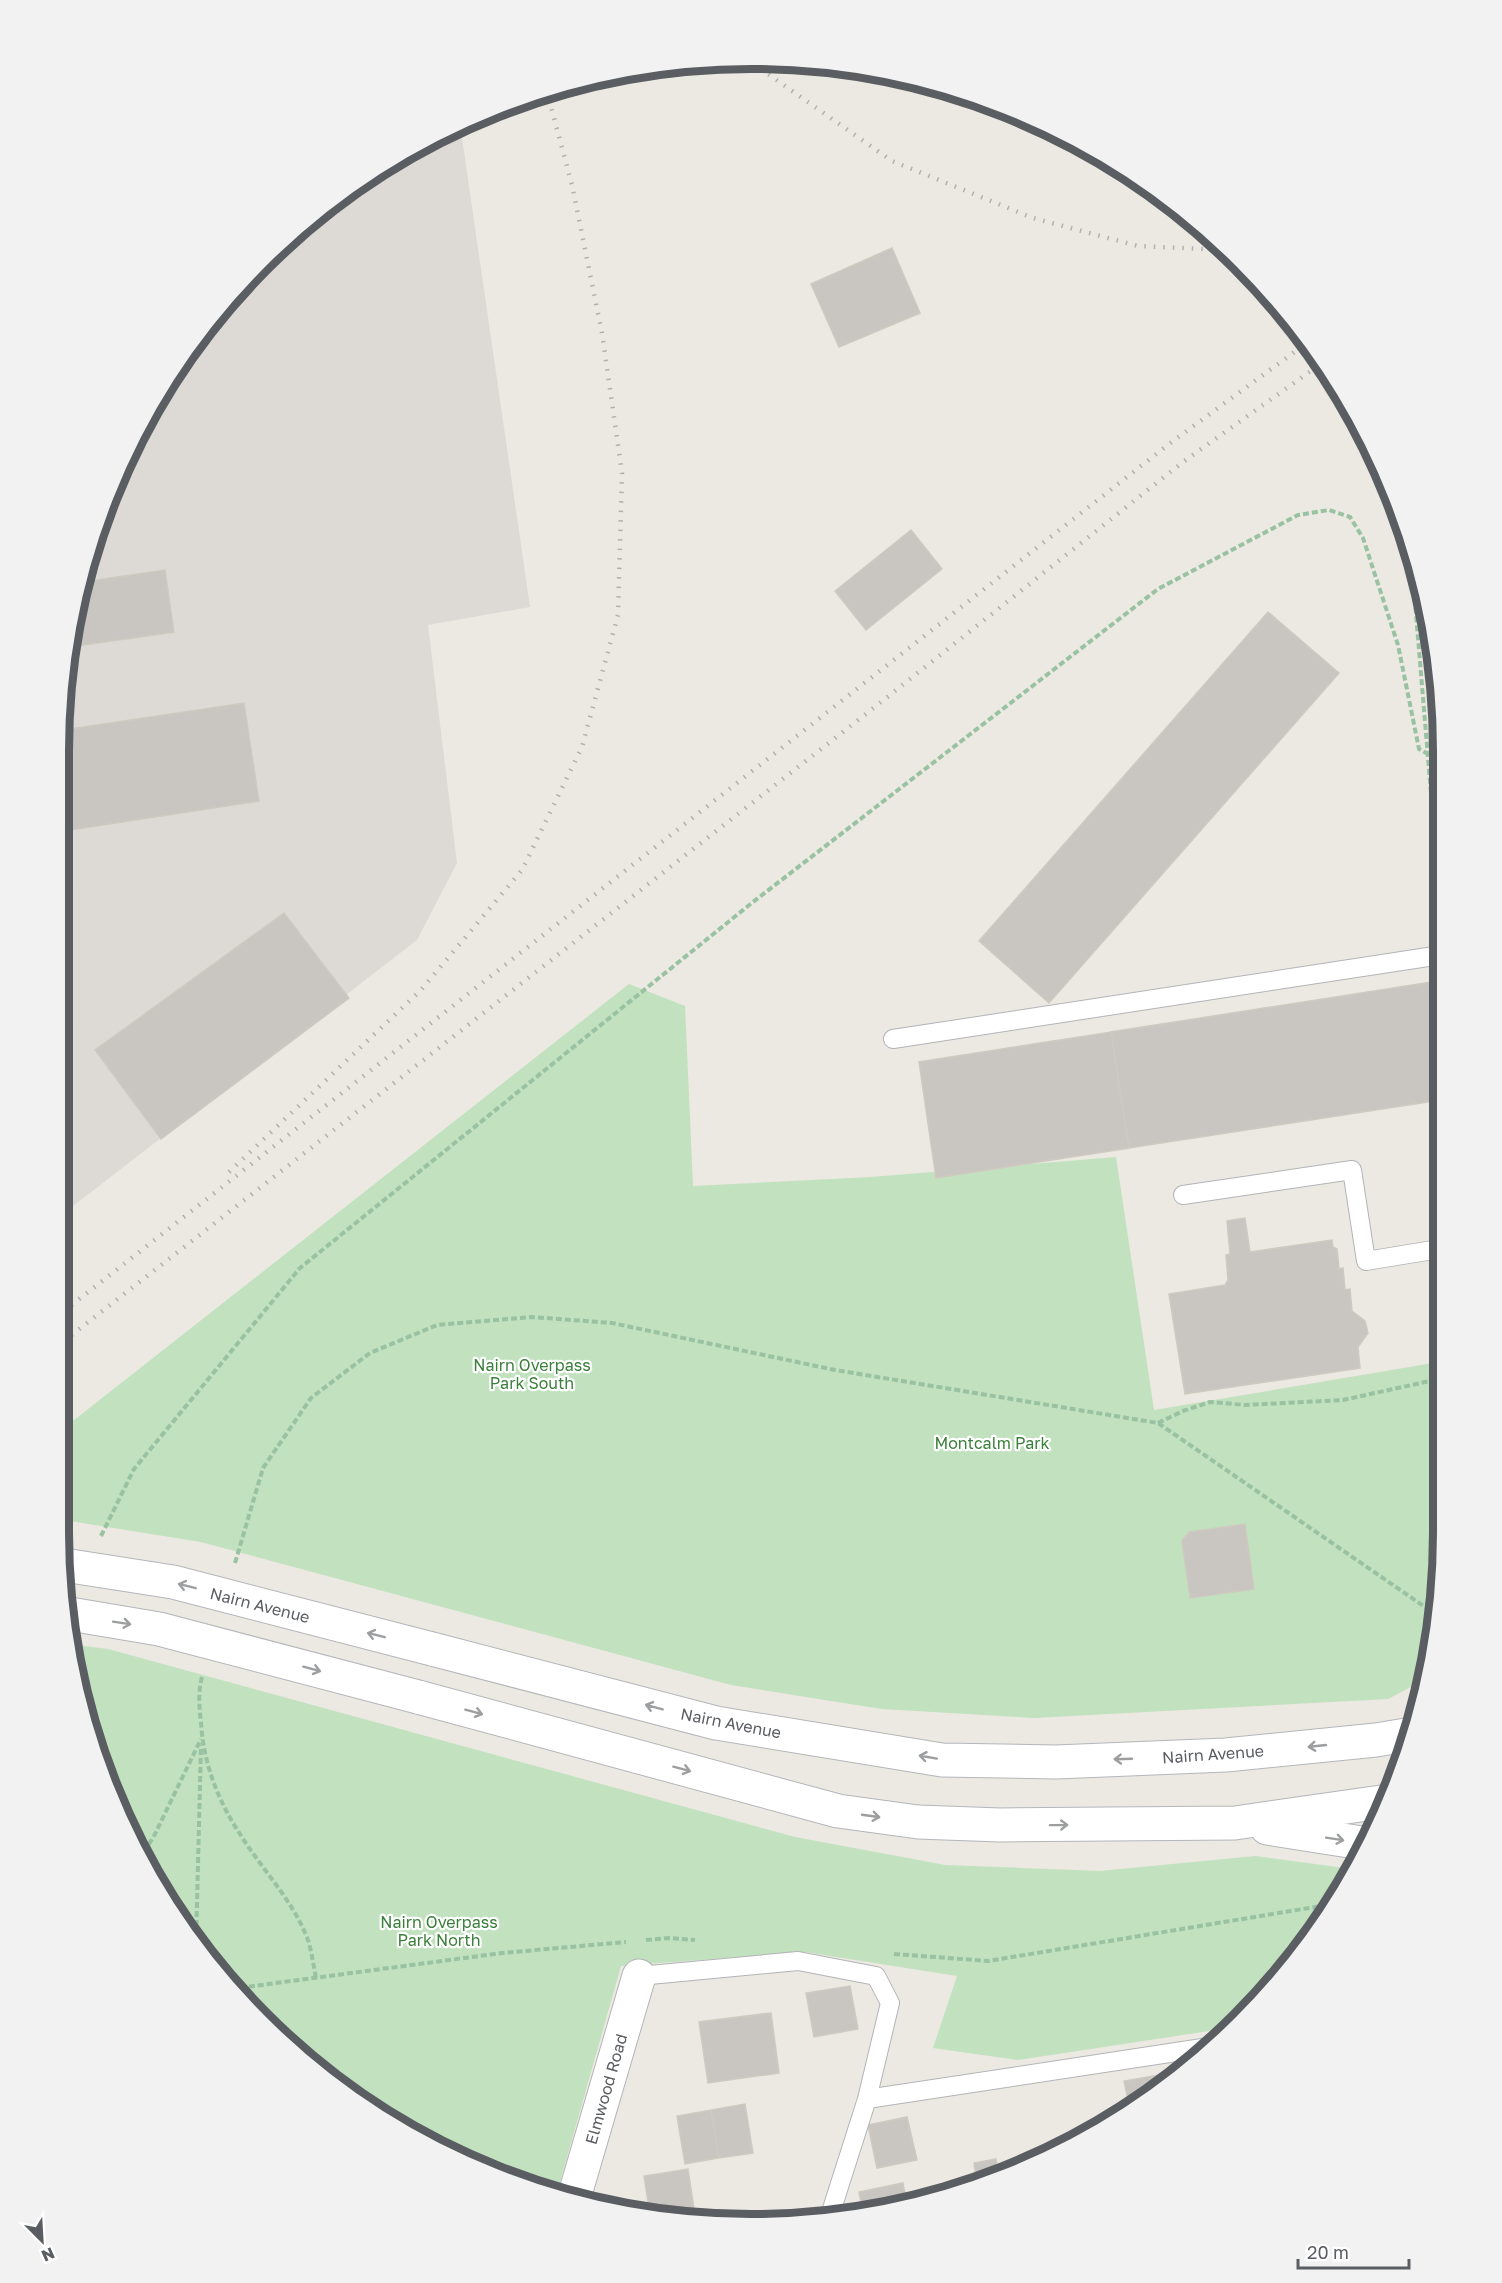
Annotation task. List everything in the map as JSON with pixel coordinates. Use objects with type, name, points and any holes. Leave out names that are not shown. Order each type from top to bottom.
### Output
[{"type":"main road","name":"Nairn Avenue","points":[[70,1566],[173,1582],[716,1723],[942,1760],[1056,1762],[1226,1755],[1402,1736]]},
{"type":"main road","points":[[74,1615],[159,1629],[838,1811],[918,1822],[1000,1825],[1236,1823],[1377,1803]]},
{"type":"main road","points":[[1376,1740],[1405,1726]]},
{"type":"main road","points":[[1236,1823],[1358,1842]]},
{"type":"main road","name":"Elmwood Road","points":[[576,2191],[639,1977]]},
{"type":"lane","points":[[893,1039],[1433,956]]},
{"type":"lane","points":[[1183,1195],[1352,1170],[1366,1261],[1433,1250]]},
{"type":"lane","points":[[639,1977],[798,1961],[876,1976],[890,2003],[867,2099],[832,2209]]},
{"type":"lane","points":[[867,2099],[1196,2049]]},
{"type":"path","points":[[99,1541],[134,1469],[300,1268],[753,902],[1158,589],[1298,515],[1329,510],[1350,517],[1363,538],[1398,645],[1419,749],[1428,754]]},
{"type":"path","points":[[1414,593],[1433,815]]},
{"type":"path","points":[[233,1571],[263,1468],[310,1398],[370,1353],[437,1325],[532,1317],[612,1323],[835,1370],[1158,1423],[1428,1609]]},
{"type":"path","points":[[1158,1423],[1210,1402],[1245,1405],[1343,1400],[1433,1380]]},
{"type":"path","points":[[196,1928],[202,1738],[199,1686],[203,1674]]},
{"type":"path","points":[[147,1848],[202,1738]]},
{"type":"path","points":[[202,1738],[216,1788],[227,1813],[303,1928],[309,1943],[316,1979]]},
{"type":"path","points":[[244,1988],[300,1982]]},
{"type":"shaded area","points":[[461,134],[530,607],[428,625],[457,863],[417,940],[69,1209],[70,706],[82,618],[105,532],[139,449],[160,410],[184,372],[238,301],[301,238],[336,210],[410,160]]},
{"type":"green space","name":"Nairn Overpass Park South","points":[[629,984],[685,1006],[693,1186],[871,1177],[1116,1157],[1154,1410],[1433,1363],[1432,1577],[1420,1665],[1416,1684],[1388,1699],[1034,1718],[882,1709],[731,1685],[201,1542],[69,1521],[69,1424]]},
{"type":"green space","name":"Nairn Overpass Park North","points":[[79,1645],[108,1649],[795,1837],[945,1865],[1100,1871],[1255,1856],[1345,1868],[1292,1947],[1264,1982],[1217,2030],[1018,2060],[933,2048],[957,1976],[805,1952],[621,1966],[559,2186],[490,2162],[410,2123],[372,2099],[301,2045],[238,1982],[184,1911],[139,1834],[121,1793],[92,1709]]},
{"type":"building","points":[[892,248],[920,313],[839,347],[811,284]]},
{"type":"building","points":[[911,530],[942,569],[866,630],[835,591]]},
{"type":"building","points":[[165,570],[174,632],[78,646],[90,581]]},
{"type":"building","points":[[1268,612],[1339,673],[1049,1003],[979,941]]},
{"type":"building","points":[[244,703],[259,801],[69,830],[69,729]]},
{"type":"building","points":[[284,913],[349,998],[161,1139],[95,1050]]},
{"type":"building","points":[[1431,982],[1433,1101],[1129,1148],[1111,1032]]},
{"type":"building","points":[[1111,1032],[1129,1148],[936,1178],[919,1062]]},
{"type":"building","points":[[1245,1218],[1250,1252],[1332,1240],[1333,1247],[1337,1249],[1339,1269],[1343,1268],[1345,1290],[1350,1289],[1352,1311],[1365,1321],[1368,1333],[1358,1347],[1360,1368],[1185,1394],[1169,1294],[1225,1285],[1228,1280],[1226,1255],[1230,1254],[1227,1221]]},
{"type":"building","points":[[1245,1524],[1254,1589],[1190,1598],[1182,1541],[1189,1532]]},
{"type":"building","points":[[850,1986],[858,2029],[814,2037],[806,1993]]},
{"type":"building","points":[[771,2013],[779,2073],[708,2083],[699,2022]]},
{"type":"building","points":[[1159,2075],[1160,2078],[1128,2100],[1124,2081]]},
{"type":"building","points":[[745,2104],[753,2153],[719,2158],[711,2110]]},
{"type":"building","points":[[711,2110],[719,2158],[685,2164],[677,2116]]},
{"type":"building","points":[[907,2117],[917,2160],[877,2168],[868,2125]]},
{"type":"building","points":[[996,2159],[997,2168],[976,2176],[974,2163]]},
{"type":"building","points":[[688,2169],[694,2212],[649,2206],[644,2176]]},
{"type":"building","points":[[903,2183],[905,2196],[861,2205],[859,2192]]},
{"type":"railway","points":[[762,69],[892,161],[1033,218],[1138,246],[1213,249]]},
{"type":"railway","points":[[229,1172],[421,990],[522,870],[582,747],[618,615],[622,473],[602,333],[572,185],[549,100]]},
{"type":"railway","points":[[69,1307],[1169,444],[1300,348]]},
{"type":"railway","points":[[69,1337],[871,710],[1183,462],[1315,368]]},
{"type":"park label","name":"Montcalm Park","points":[[992,1443]]}]
